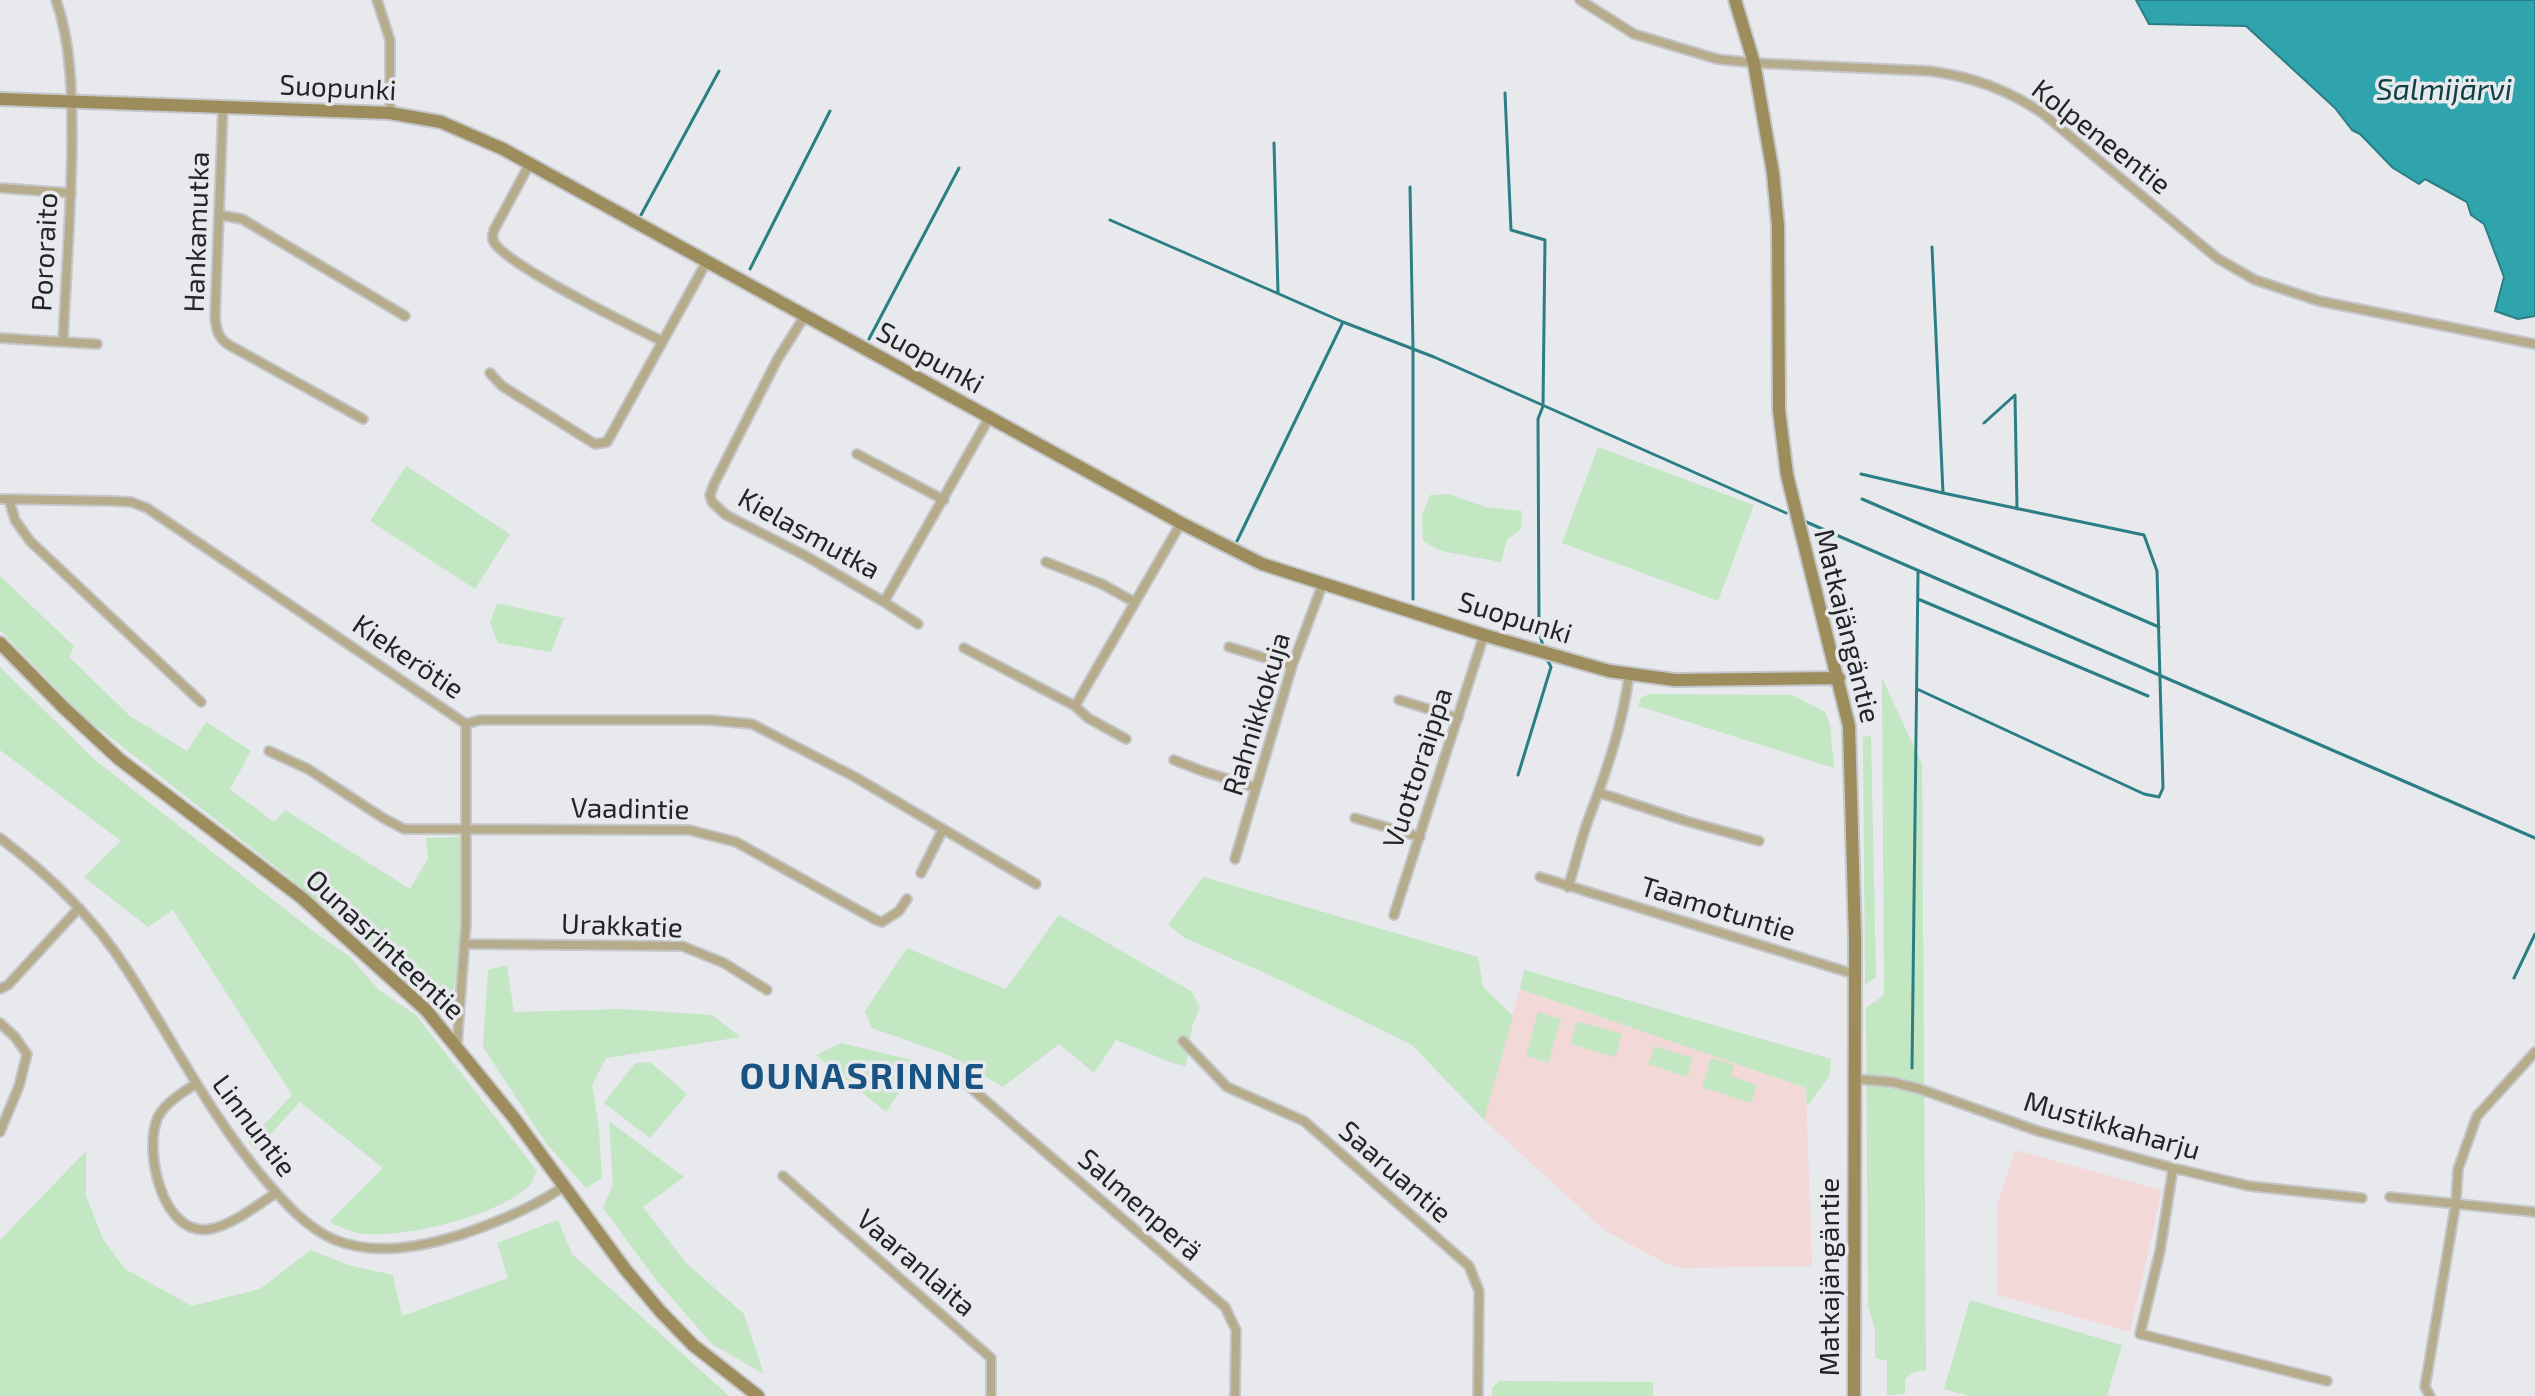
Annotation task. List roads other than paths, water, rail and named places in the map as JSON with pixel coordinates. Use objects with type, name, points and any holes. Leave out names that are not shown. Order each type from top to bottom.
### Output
[{"type":"street","name":"Pororaito","points":[[0,338],[63,342],[71,193],[71,102],[64,22],[56,0]]},
{"type":"street","points":[[377,0],[390,40],[390,113]]},
{"type":"street","name":"Kolpeneentie","points":[[1580,0],[1634,34],[1717,59],[1929,71],[1958,74],[1981,82],[2022,100],[2042,113],[2217,258],[2255,280],[2319,301],[2383,316],[2535,344]]},
{"type":"street","name":"Matkajängäntie","points":[[1735,0],[1754,63],[1773,173],[1777,214],[1779,410],[1787,475],[1849,726],[1854,974],[1854,1396]]},
{"type":"street","name":"Suopunki","points":[[0,99],[390,113],[441,122],[503,149],[804,317],[1262,564],[1484,635],[1629,675],[1675,680],[1839,678]]},
{"type":"street","name":"Hankamutka","points":[[223,107],[215,318],[221,340],[363,419]]},
{"type":"street","points":[[529,165],[494,230],[494,244],[524,267],[662,341]]},
{"type":"street","points":[[0,188],[71,193]]},
{"type":"street","points":[[220,215],[242,219],[405,316]]},
{"type":"street","points":[[490,373],[502,386],[574,428],[595,444],[602,445],[613,434],[706,263]]},
{"type":"street","name":"Kielasmutka","points":[[804,317],[777,360],[710,495],[712,502],[726,515],[794,549],[884,602],[989,418]]},
{"type":"street","points":[[63,342],[97,344]]},
{"type":"street","points":[[857,454],[944,500]]},
{"type":"street","points":[[5,499],[30,541],[201,702]]},
{"type":"street","name":"Kiekerötie","points":[[5,499],[131,502],[147,508],[466,724],[480,720],[740,721],[762,728],[855,777],[1036,884]]},
{"type":"street","points":[[1075,706],[1181,523]]},
{"type":"street","points":[[1046,562],[1102,584],[1134,602]]},
{"type":"street","name":"Rahnikkokuja","points":[[1235,859],[1292,666],[1323,583]]},
{"type":"street","points":[[884,602],[918,624]]},
{"type":"street","name":"Vuottoraippa","points":[[1394,915],[1484,635]]},
{"type":"street","name":"Ounasrinteentie","points":[[0,643],[119,759],[335,925],[426,1010],[457,1045],[660,1311],[693,1345],[758,1396]]},
{"type":"street","points":[[1229,647],[1292,666]]},
{"type":"street","points":[[964,648],[1075,706],[1088,718],[1126,739]]},
{"type":"street","points":[[1568,887],[1600,793],[1629,675]]},
{"type":"street","points":[[1399,700],[1458,718]]},
{"type":"street","points":[[457,1045],[465,944],[466,724]]},
{"type":"street","points":[[269,751],[308,769],[396,825],[412,830],[465,829]]},
{"type":"street","points":[[1174,760],[1256,788]]},
{"type":"street","points":[[1600,793],[1759,841]]},
{"type":"street","points":[[1355,818],[1420,837]]},
{"type":"street","name":"Vaadintie","points":[[465,829],[689,830],[736,842],[882,922],[891,917],[907,899]]},
{"type":"street","points":[[921,873],[943,829]]},
{"type":"street","name":"Linnuntie","points":[[0,838],[39,867],[79,908],[125,966],[240,1151],[306,1223],[335,1239],[367,1248],[427,1244],[469,1232],[546,1198],[565,1185]]},
{"type":"street","name":"Taamotuntie","points":[[1540,877],[1854,974]]},
{"type":"street","points":[[0,989],[8,985],[79,908]]},
{"type":"street","name":"Urakkatie","points":[[465,944],[682,946],[724,963],[767,990]]},
{"type":"street","points":[[0,1023],[27,1054],[19,1086],[0,1132]]},
{"type":"street","name":"Saaruantie","points":[[1183,1041],[1227,1087],[1304,1121],[1469,1266],[1479,1291],[1478,1396]]},
{"type":"street","points":[[2430,1396],[2425,1387],[2456,1202],[2458,1169],[2477,1116],[2535,1052]]},
{"type":"street","name":"Salmenperä","points":[[957,1076],[1225,1307],[1236,1330],[1235,1396]]},
{"type":"street","name":"Mustikkaharju","points":[[1854,1079],[1892,1082],[1920,1089],[2038,1131],[2249,1186],[2362,1198]]},
{"type":"street","points":[[196,1084],[176,1098],[158,1117],[153,1137],[158,1179],[173,1216],[183,1225],[210,1229],[276,1193]]},
{"type":"street","points":[[2173,1168],[2160,1251],[2140,1334],[2327,1381]]},
{"type":"street","name":"Vaaranlaita","points":[[783,1176],[991,1358],[991,1396]]},
{"type":"street","points":[[2390,1197],[2535,1212]]},
{"type":"water","name":"Salmijärvi","points":[[2136,0],[2535,0],[2535,316],[2518,319],[2495,311],[2504,277],[2484,224],[2471,215],[2467,202],[2425,179],[2419,184],[2393,168],[2360,134],[2352,130],[2335,108],[2246,26],[2149,24]]},
{"type":"waterway","points":[[641,215],[719,71]]},
{"type":"waterway","points":[[1505,93],[1511,230],[1545,240],[1543,406],[1538,419],[1539,631],[1544,650]]},
{"type":"waterway","points":[[750,269],[830,111]]},
{"type":"waterway","points":[[1274,143],[1278,293]]},
{"type":"waterway","points":[[869,339],[959,168]]},
{"type":"waterway","points":[[1410,187],[1413,599]]},
{"type":"waterway","points":[[1110,220],[1343,322],[1434,357],[1786,513]]},
{"type":"waterway","points":[[1917,689],[2144,794],[2159,797],[2163,788],[2157,571],[2144,535],[1943,493],[1932,247]]},
{"type":"waterway","points":[[1237,541],[1343,322]]},
{"type":"waterway","points":[[1984,423],[2015,395],[2017,509]]},
{"type":"waterway","points":[[1861,474],[1943,493]]},
{"type":"waterway","points":[[1862,499],[2159,627]]},
{"type":"waterway","points":[[1804,521],[2535,838]]},
{"type":"waterway","points":[[1912,1068],[1918,572]]},
{"type":"waterway","points":[[1918,599],[2148,696]]},
{"type":"waterway","points":[[1518,775],[1551,667],[1546,657]]},
{"type":"waterway","points":[[2514,978],[2535,934]]},
{"type":"district","name":"OUNASRINNE","points":[[863,1077]]}]
